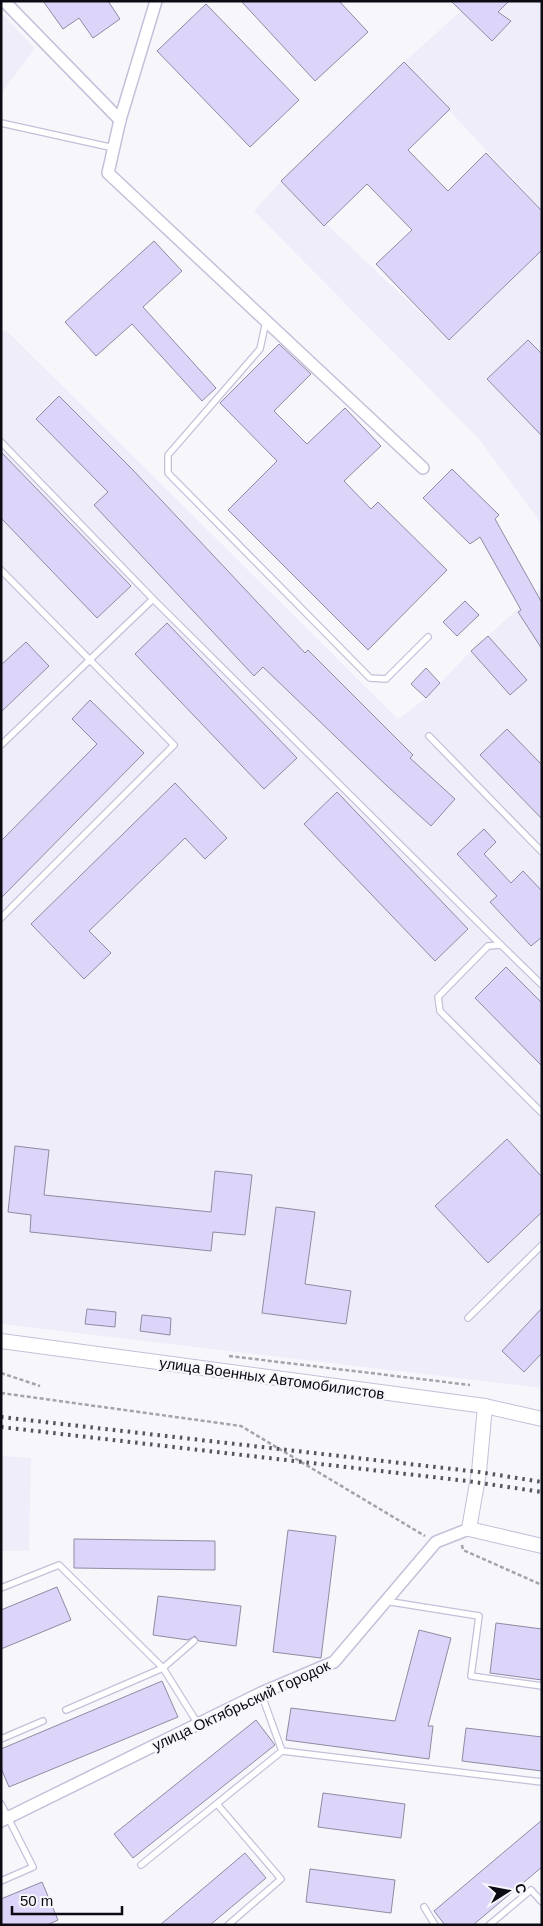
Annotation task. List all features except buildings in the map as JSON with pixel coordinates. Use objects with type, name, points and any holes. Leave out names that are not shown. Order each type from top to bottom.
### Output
[{"type":"street","points":[[4,1],[120,120]]},
{"type":"street","points":[[156,1],[120,120],[108,174],[423,468]]},
{"type":"street","name":"улица Военных Автомобилистов","points":[[1,1341],[485,1406],[542,1419]]},
{"type":"street","points":[[485,1406],[479,1472],[464,1531],[542,1546]]},
{"type":"street","name":"улица Октябрьский Городок","points":[[5,1819],[260,1694],[334,1662],[436,1542],[464,1531]]},
{"type":"lane","points":[[1,123],[114,148]]},
{"type":"lane","points":[[266,322],[260,349],[168,455],[168,473],[370,678],[386,679],[428,637]]},
{"type":"lane","points":[[1,442],[153,599],[542,985]]},
{"type":"lane","points":[[1,570],[174,745],[1,918]]},
{"type":"lane","points":[[1,745],[153,599]]},
{"type":"lane","points":[[429,736],[542,852]]},
{"type":"lane","points":[[501,945],[488,946],[438,997],[440,1011],[542,1113]]},
{"type":"lane","points":[[468,1318],[542,1246]]},
{"type":"lane","points":[[1,1588],[59,1565],[163,1668],[198,1724]]},
{"type":"lane","points":[[386,1601],[479,1616],[471,1676],[542,1686]]},
{"type":"lane","points":[[66,1710],[163,1668],[194,1641]]},
{"type":"lane","points":[[260,1694],[282,1751]]},
{"type":"lane","points":[[1,1739],[43,1721]]},
{"type":"lane","points":[[141,1865],[282,1751],[542,1782]]},
{"type":"lane","points":[[1,1804],[5,1819],[33,1867],[1,1881]]},
{"type":"lane","points":[[217,1804],[281,1879],[228,1925]]},
{"type":"lane","points":[[489,1925],[531,1890],[542,1902]]},
{"type":"lane","points":[[424,1907],[435,1925]]},
{"type":"path","points":[[226,1355],[470,1384]]},
{"type":"path","points":[[1,1373],[40,1386]]},
{"type":"path","points":[[1,1393],[241,1426],[436,1542]]},
{"type":"path","points":[[464,1531],[463,1550],[542,1585]]},
{"type":"shaded area","points":[[451,1],[542,1],[542,210],[404,62],[461,11]]},
{"type":"shaded area","points":[[1,13],[35,48],[1,94]]},
{"type":"shaded area","points":[[281,181],[449,340],[542,250],[542,525],[479,439],[254,211]]},
{"type":"shaded area","points":[[1,331],[7,331],[398,719],[426,698],[471,651],[542,587],[542,1388],[1,1324]]},
{"type":"shaded area","points":[[1,1456],[31,1458],[29,1551],[1,1551]]},
{"type":"railway","points":[[1,1417],[479,1472],[542,1482]]},
{"type":"railway","points":[[1,1427],[467,1481],[542,1492]]}]
